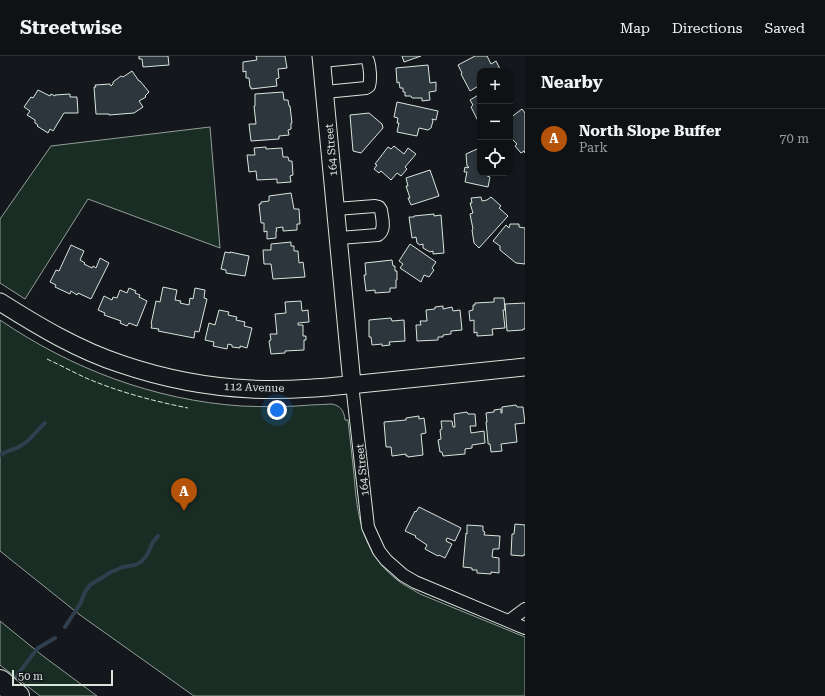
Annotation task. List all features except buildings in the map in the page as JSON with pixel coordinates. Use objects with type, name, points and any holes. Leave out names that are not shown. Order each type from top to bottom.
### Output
[{"type":"highway","points":[[0,681],[18,696]]},
{"type":"street","name":"164 Street","points":[[325,92],[366,88],[369,86],[369,62],[367,58],[322,58],[325,92],[336,209],[339,238],[352,384],[368,527],[379,551],[402,575],[415,582],[525,628]]},
{"type":"street","points":[[336,209],[379,207],[381,210],[383,229],[382,233],[378,235],[339,238]]},
{"type":"street","name":"112 Avenue","points":[[0,302],[51,333],[94,354],[121,364],[163,376],[230,388],[252,390],[284,389],[352,384],[525,367]]},
{"type":"street","points":[[509,622],[525,609]]},
{"type":"green space","points":[[210,127],[220,248],[88,199],[25,299],[0,283],[0,219],[51,146]]},
{"type":"green space","points":[[0,320],[27,338],[85,367],[145,389],[209,403],[267,407],[332,404],[340,408],[344,414],[345,420],[348,420],[355,490],[363,532],[376,557],[396,579],[420,594],[525,637],[525,696],[194,696],[80,615],[0,551]]},
{"type":"green space","points":[[0,621],[43,656],[97,696],[40,696],[0,665]]},
{"type":"waterway","points":[[0,455],[22,445],[45,423]]},
{"type":"waterway","points":[[65,627],[90,585],[111,572],[141,562],[158,536]]},
{"type":"waterway","points":[[17,675],[38,648],[55,638]]},
{"type":"fence","points":[[47,359],[86,378],[111,388],[188,408]]},
{"type":"place","name":"North Slope Buffer","points":[[184,511]]}]
